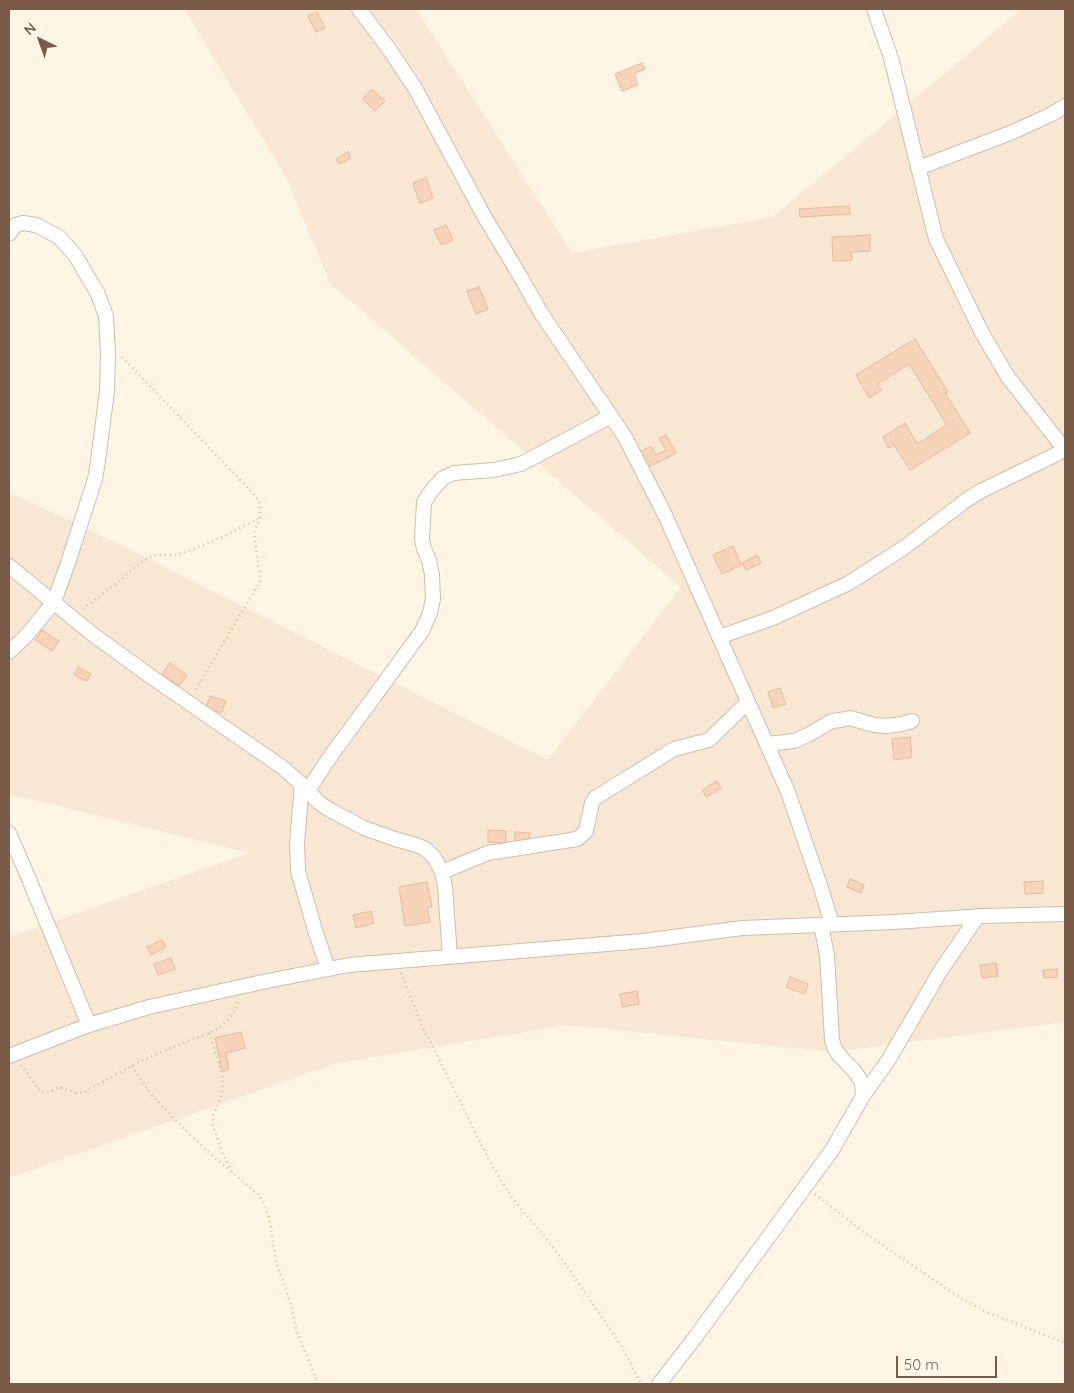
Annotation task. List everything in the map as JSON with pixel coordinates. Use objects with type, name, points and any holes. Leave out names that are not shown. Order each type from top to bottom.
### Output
[{"type":"street","points":[[359,9],[415,88],[484,216],[541,313],[625,437],[665,515],[788,792],[820,885],[826,925],[826,955],[832,1040],[839,1055],[856,1073],[862,1083],[863,1096]]},
{"type":"street","points":[[720,637],[807,604],[849,583],[904,547],[979,492],[1065,450],[1008,377],[982,333],[936,239],[891,58],[874,9]]},
{"type":"street","points":[[918,168],[1012,132],[1065,106]]},
{"type":"street","points":[[9,234],[16,225],[23,223],[36,224],[59,237],[75,255],[98,294],[106,316],[108,342],[107,391],[94,479],[68,563],[54,602],[26,636],[9,652]]},
{"type":"street","points":[[328,969],[298,871],[297,843],[305,787],[332,754],[417,638],[430,613],[433,599],[432,575],[422,539],[424,502],[443,478],[454,473],[494,470],[521,464],[611,416]]},
{"type":"street","points":[[9,566],[142,671],[282,767],[305,787],[318,802],[364,828],[424,848],[434,857],[442,872],[445,886],[450,956]]},
{"type":"street","points":[[442,872],[488,854],[561,842],[581,836],[586,831],[592,803],[595,798],[674,749],[710,740],[748,702]]},
{"type":"street","points":[[767,744],[794,741],[832,721],[850,718],[874,725],[886,726],[902,724],[912,720]]},
{"type":"street","points":[[9,833],[89,1025]]},
{"type":"street","points":[[11,1055],[89,1025],[149,1008],[348,964],[643,941],[742,928],[895,922],[978,916],[1065,914]]},
{"type":"street","points":[[659,1384],[832,1150],[863,1096],[889,1059],[941,970],[978,916]]},
{"type":"path","points":[[108,342],[256,497],[260,506],[260,517],[254,535],[260,576],[259,583],[189,702]]},
{"type":"path","points":[[72,617],[142,562],[156,555],[183,553],[227,536],[260,517]]},
{"type":"path","points":[[396,960],[420,1022],[492,1166],[513,1199],[554,1248],[587,1295],[622,1347],[641,1384]]},
{"type":"path","points":[[11,1055],[40,1091],[47,1093],[60,1087],[76,1093],[84,1092],[162,1051],[219,1028],[235,1011],[244,986]]},
{"type":"path","points":[[209,1033],[223,1078],[221,1096],[213,1116],[213,1126],[232,1173]]},
{"type":"path","points":[[132,1066],[161,1106],[232,1173],[259,1195],[270,1222],[276,1262],[292,1308],[296,1326],[318,1384]]},
{"type":"path","points":[[805,1187],[865,1233],[956,1295],[982,1310],[1065,1343]]},
{"type":"shaded area","points":[[184,9],[416,9],[572,253],[773,217],[1022,9],[1065,9],[1065,1022],[834,1052],[566,1025],[334,1064],[9,1178],[9,937],[250,853],[9,794],[9,492],[123,546],[548,760],[681,587],[330,283],[286,177]]},
{"type":"building","points":[[317,12],[325,28],[316,32],[308,16]]},
{"type":"building","points":[[642,63],[645,69],[634,74],[638,85],[622,91],[615,74]]},
{"type":"building","points":[[372,89],[385,101],[375,111],[363,99]]},
{"type":"building","points":[[348,152],[351,158],[339,164],[336,159]]},
{"type":"building","points":[[426,178],[433,198],[420,203],[413,183]]},
{"type":"building","points":[[849,206],[850,214],[800,217],[799,209]]},
{"type":"building","points":[[446,225],[453,240],[441,245],[434,230]]},
{"type":"building","points":[[870,235],[870,251],[851,252],[852,260],[833,261],[832,237]]},
{"type":"building","points":[[479,287],[488,309],[476,314],[467,291]]},
{"type":"building","points":[[915,339],[948,392],[945,393],[970,433],[910,470],[894,445],[889,448],[883,437],[905,423],[917,444],[947,425],[909,364],[877,384],[882,390],[869,398],[856,375]]},
{"type":"building","points":[[666,435],[676,453],[647,468],[638,453],[651,446],[656,455],[666,450],[659,438]]},
{"type":"building","points":[[733,546],[741,565],[722,574],[713,555]]},
{"type":"building","points":[[757,555],[761,563],[746,570],[742,563]]},
{"type":"building","points":[[42,630],[59,641],[52,651],[35,640]]},
{"type":"building","points":[[170,663],[187,675],[179,686],[162,674]]},
{"type":"building","points":[[78,667],[91,674],[87,681],[74,675]]},
{"type":"building","points":[[780,688],[786,704],[773,708],[768,692]]},
{"type":"building","points":[[210,696],[226,701],[221,713],[206,708]]},
{"type":"building","points":[[910,737],[912,757],[894,760],[892,739]]},
{"type":"building","points":[[717,781],[721,788],[706,797],[702,790]]},
{"type":"building","points":[[488,830],[506,831],[506,843],[488,842]]},
{"type":"building","points":[[515,832],[530,833],[528,845],[514,844]]},
{"type":"building","points":[[850,879],[864,885],[861,893],[847,887]]},
{"type":"building","points":[[1043,881],[1043,893],[1025,894],[1024,882]]},
{"type":"building","points":[[427,882],[432,907],[427,908],[430,922],[405,926],[399,887]]},
{"type":"building","points":[[371,911],[374,923],[356,928],[353,915]]},
{"type":"building","points":[[162,940],[166,947],[151,955],[147,947]]},
{"type":"building","points":[[171,958],[175,969],[158,975],[154,964]]},
{"type":"building","points":[[996,963],[998,976],[982,978],[980,965]]},
{"type":"building","points":[[1057,969],[1057,977],[1044,978],[1043,970]]},
{"type":"building","points":[[790,977],[808,984],[804,994],[786,987]]},
{"type":"building","points":[[637,991],[639,1004],[622,1007],[620,994]]},
{"type":"building","points":[[241,1032],[245,1048],[226,1053],[229,1069],[222,1071],[215,1038]]}]
